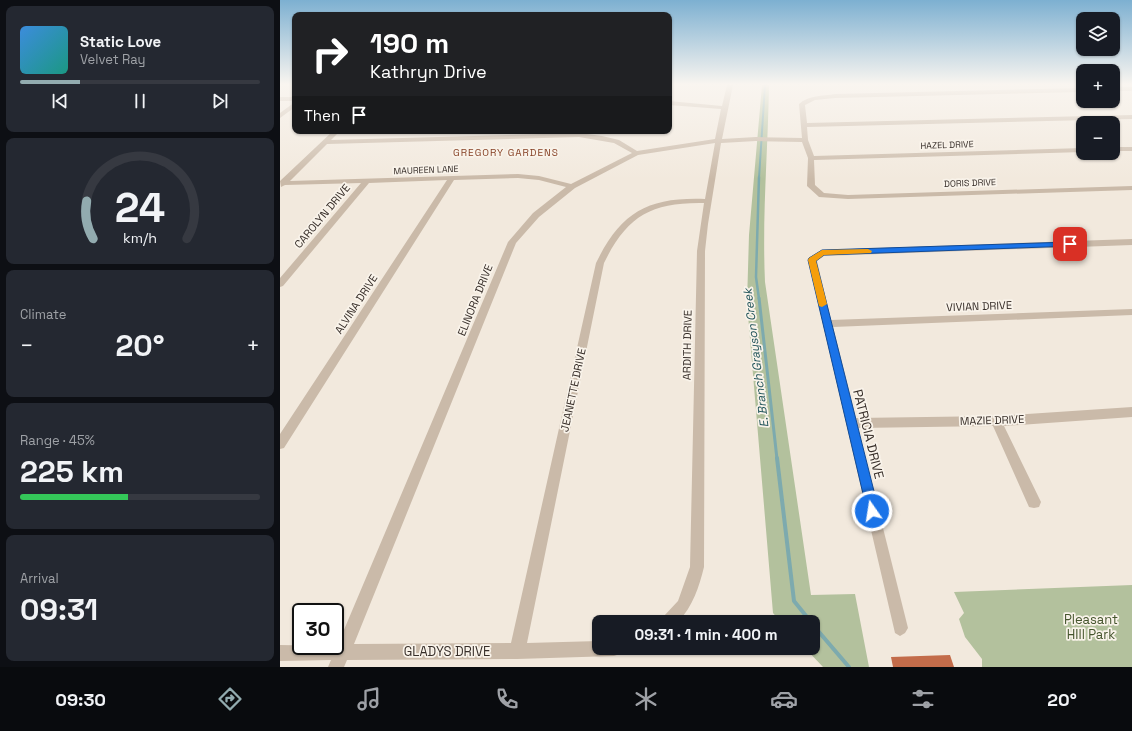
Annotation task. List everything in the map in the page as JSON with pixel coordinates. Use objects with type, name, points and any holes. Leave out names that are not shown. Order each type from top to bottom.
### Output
[{"type":"street","name":"ARDITH DRIVE","points":[[675,615],[683,606],[692,585],[696,567],[701,251],[723,116]]},
{"type":"street","points":[[803,116],[805,140],[811,158]]},
{"type":"street","points":[[804,125],[1132,117]]},
{"type":"street","points":[[281,184],[334,134]]},
{"type":"street","points":[[326,142],[579,135],[617,141],[628,146],[636,153]]},
{"type":"street","name":"ELINORA DRIVE","points":[[344,649],[512,242],[536,215],[572,186],[636,153],[718,141],[805,140]]},
{"type":"street","points":[[1120,149],[1132,149]]},
{"type":"street","name":"HAZEL DRIVE","points":[[811,158],[1076,150]]},
{"type":"street","name":"DORIS DRIVE","points":[[811,158],[811,186],[822,195],[848,197],[1132,188]]},
{"type":"street","name":"MAUREEN LANE","points":[[281,184],[366,180],[528,176],[572,186]]},
{"type":"street","name":"ALVINA DRIVE","points":[[280,444],[452,178]]},
{"type":"street","name":"CAROLYN DRIVE","points":[[280,284],[366,180]]},
{"type":"street","name":"JEANETTE DRIVE","points":[[518,651],[600,263],[607,247],[627,221],[646,209],[667,202],[679,200],[708,200]]},
{"type":"street","name":"PATRICIA DRIVE","points":[[900,628],[812,260],[822,253],[1132,242]]},
{"type":"street","name":"VIVIAN DRIVE","points":[[827,324],[1132,312]]},
{"type":"street","name":"MAZIE DRIVE","points":[[852,423],[996,421],[1132,413]]},
{"type":"street","points":[[996,421],[1034,502]]},
{"type":"street","name":"GLADYS DRIVE","points":[[344,651],[518,651],[592,649]]},
{"type":"street","name":"GLADYS DRIVE","points":[[280,652],[292,652]]},
{"type":"street","name":"ELINORA DRIVE","points":[[336,667],[341,655]]},
{"type":"green space","points":[[759,116],[768,116],[764,258],[765,282],[811,595],[855,594],[869,667],[823,667],[812,655],[820,655],[820,615],[775,615],[773,613],[747,303],[749,235]]},
{"type":"green space","name":"Pleasant HIll Park","points":[[1132,585],[1132,667],[982,667],[982,659],[965,637],[959,619],[964,613],[954,592]]},
{"type":"building","points":[[950,655],[954,667],[893,667],[891,657]]},
{"type":"waterway","name":"E. Branch Grayson Creek","points":[[759,178],[763,116]]},
{"type":"waterway","name":"E. Branch Grayson Creek","points":[[759,177],[756,277],[759,299]]},
{"type":"waterway","name":"E. Branch Grayson Creek","points":[[759,298],[777,459]]},
{"type":"waterway","name":"E. Branch Grayson Creek","points":[[777,458],[794,601],[805,615]]},
{"type":"waterway","name":"E. Branch Grayson Creek","points":[[820,633],[849,667]]},
{"type":"slow traffic","points":[[822,304],[812,260],[822,253],[868,251]]},
{"type":"district","name":"GREGORY GARDENS","points":[[506,152]]},
{"type":"route","points":[[872,511],[812,260],[822,253],[1070,244]]}]
